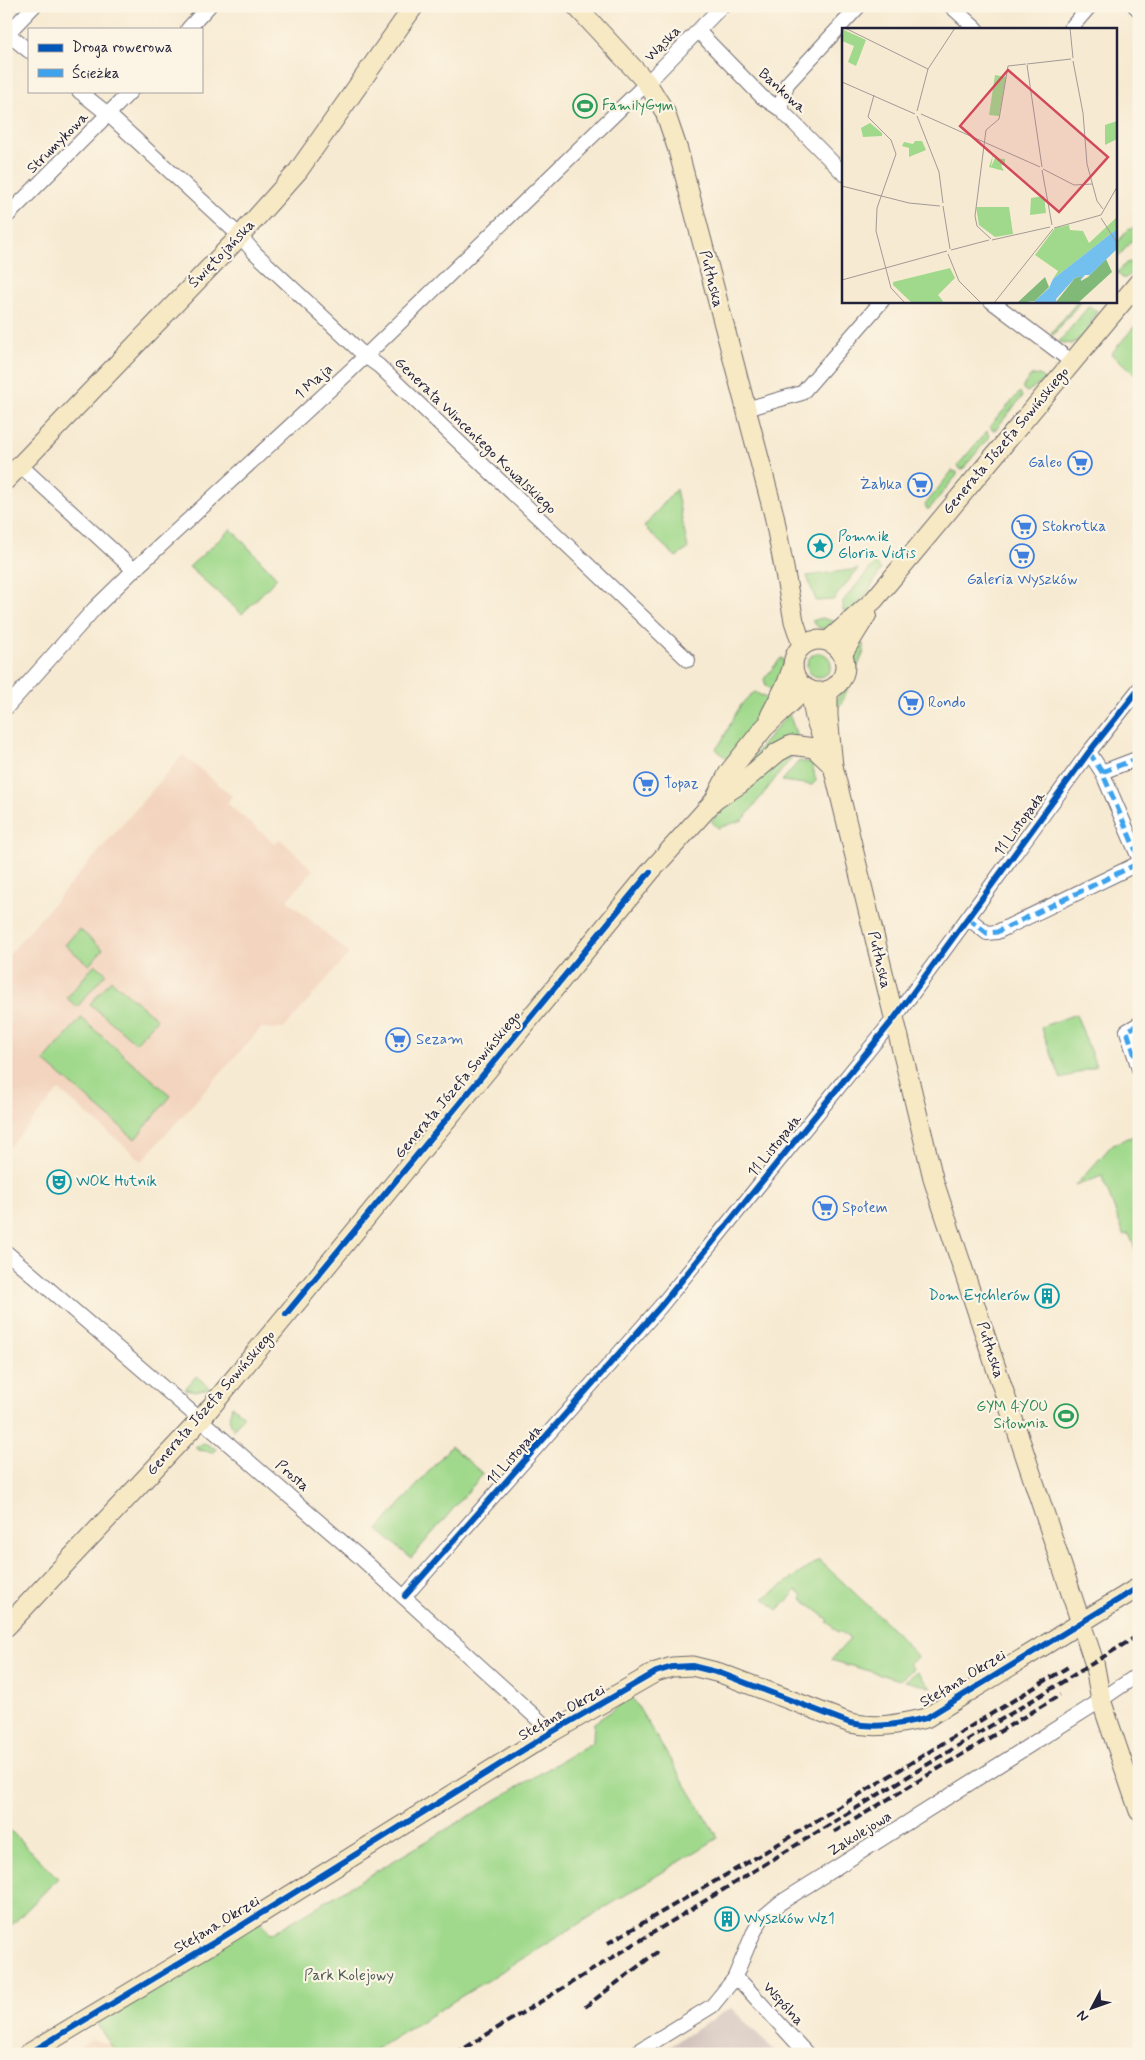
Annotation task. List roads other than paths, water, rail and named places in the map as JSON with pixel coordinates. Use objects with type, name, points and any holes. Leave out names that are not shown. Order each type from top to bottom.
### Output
[{"type":"street","points":[[28,50],[7,34],[34,6]]},
{"type":"street","points":[[189,28],[209,6]]},
{"type":"street","name":"Świętojańska","points":[[6,480],[240,236],[298,171],[414,6]]},
{"type":"street","name":"Pułtuska","points":[[576,6],[647,83],[665,112],[678,150],[774,515],[787,581],[815,642]]},
{"type":"street","name":"Wąska","points":[[647,83],[699,32],[722,6]]},
{"type":"street","points":[[780,109],[787,84],[859,6]]},
{"type":"street","points":[[951,6],[975,28]]},
{"type":"street","points":[[1071,28],[1090,6]]},
{"type":"street","points":[[1135,6],[1139,10]]},
{"type":"street","name":"Bankowa","points":[[699,32],[762,97],[780,109],[842,172]]},
{"type":"street","name":"1 Maja","points":[[6,708],[95,608],[365,356],[647,83]]},
{"type":"street","name":"Generała Wincentego Kowalskiego","points":[[80,92],[109,115],[240,236],[255,254],[365,356],[379,366],[688,660]]},
{"type":"street","name":"Strumykowa","points":[[6,216],[130,92]]},
{"type":"street","name":"Generała Józefa Sowińskiego","points":[[815,642],[874,600],[1139,282]]},
{"type":"street","points":[[746,409],[802,393],[881,302]]},
{"type":"street","points":[[992,302],[1072,362]]},
{"type":"street","points":[[21,466],[134,570]]},
{"type":"street","name":"Generała Józefa Sowińskiego","points":[[842,653],[866,618],[874,600]]},
{"type":"street","points":[[815,642],[842,653],[846,668],[840,682],[815,690],[799,683],[793,666],[794,658],[815,642]]},
{"type":"street","name":"Generała Józefa Sowińskiego","points":[[6,1627],[201,1419],[625,902],[714,801],[728,772],[764,728],[787,684],[793,666]]},
{"type":"street","name":"Pułtuska","points":[[815,690],[828,716],[833,766],[893,1020],[934,1182],[1094,1662],[1101,1700],[1139,1811]]},
{"type":"street","name":"Generała Józefa Sowińskiego","points":[[764,728],[815,690]]},
{"type":"street","name":"11 Listopada","points":[[405,1596],[660,1307],[893,1020],[1089,752],[1139,690]]},
{"type":"street","points":[[714,801],[740,784],[778,752],[791,745],[814,748],[833,766]]},
{"type":"street","points":[[1089,752],[1102,772],[1139,858]]},
{"type":"street","points":[[1102,772],[1139,758]]},
{"type":"street","points":[[968,918],[987,933],[997,932],[1139,863]]},
{"type":"street","points":[[1139,1024],[1127,1031],[1139,1069]]},
{"type":"street","name":"Prosta","points":[[6,1252],[405,1596],[552,1732]]},
{"type":"street","name":"Stefana Okrzei","points":[[28,2054],[238,1927],[552,1732],[656,1672],[672,1667],[692,1666],[720,1673],[850,1723],[870,1727],[892,1726],[926,1718],[1139,1587]]},
{"type":"street","name":"Zakolejowa","points":[[634,2054],[712,2006],[734,1978],[752,1934],[762,1918],[780,1903],[1139,1674]]},
{"type":"street","name":"Wspólna","points":[[734,1978],[743,1984],[807,2054]]},
{"type":"railway","points":[[455,2054],[1139,1635]]},
{"type":"railway","points":[[608,1943],[752,1860],[1068,1667]]},
{"type":"railway","points":[[834,1832],[1060,1695]]},
{"type":"railway","points":[[585,2007],[657,1952]]},
{"type":"place","name":"FamilyGym","points":[[585,106]]},
{"type":"place","name":"Galeo","points":[[1080,463]]},
{"type":"place","name":"Żabka","points":[[920,485]]},
{"type":"place","name":"Stokrotka","points":[[1024,527]]},
{"type":"place","name":"Pomnik Gloria Victis","points":[[820,546]]},
{"type":"place","name":"Galeria Wyszków","points":[[1022,556]]},
{"type":"place","name":"Rondo","points":[[911,703]]},
{"type":"place","name":"Topaz","points":[[646,784]]},
{"type":"place","name":"Sezam","points":[[398,1040]]},
{"type":"place","name":"WOK Hutnik","points":[[59,1182]]},
{"type":"place","name":"Społem","points":[[825,1208]]},
{"type":"place","name":"Dom Eychlerów","points":[[1047,1296]]},
{"type":"place","name":"GYM 4YOU Siłownia","points":[[1066,1416]]},
{"type":"place","name":"Wyszków Wz1","points":[[727,1919]]},
{"type":"park label","name":"Park Kolejowy","points":[[349,1976]]}]
